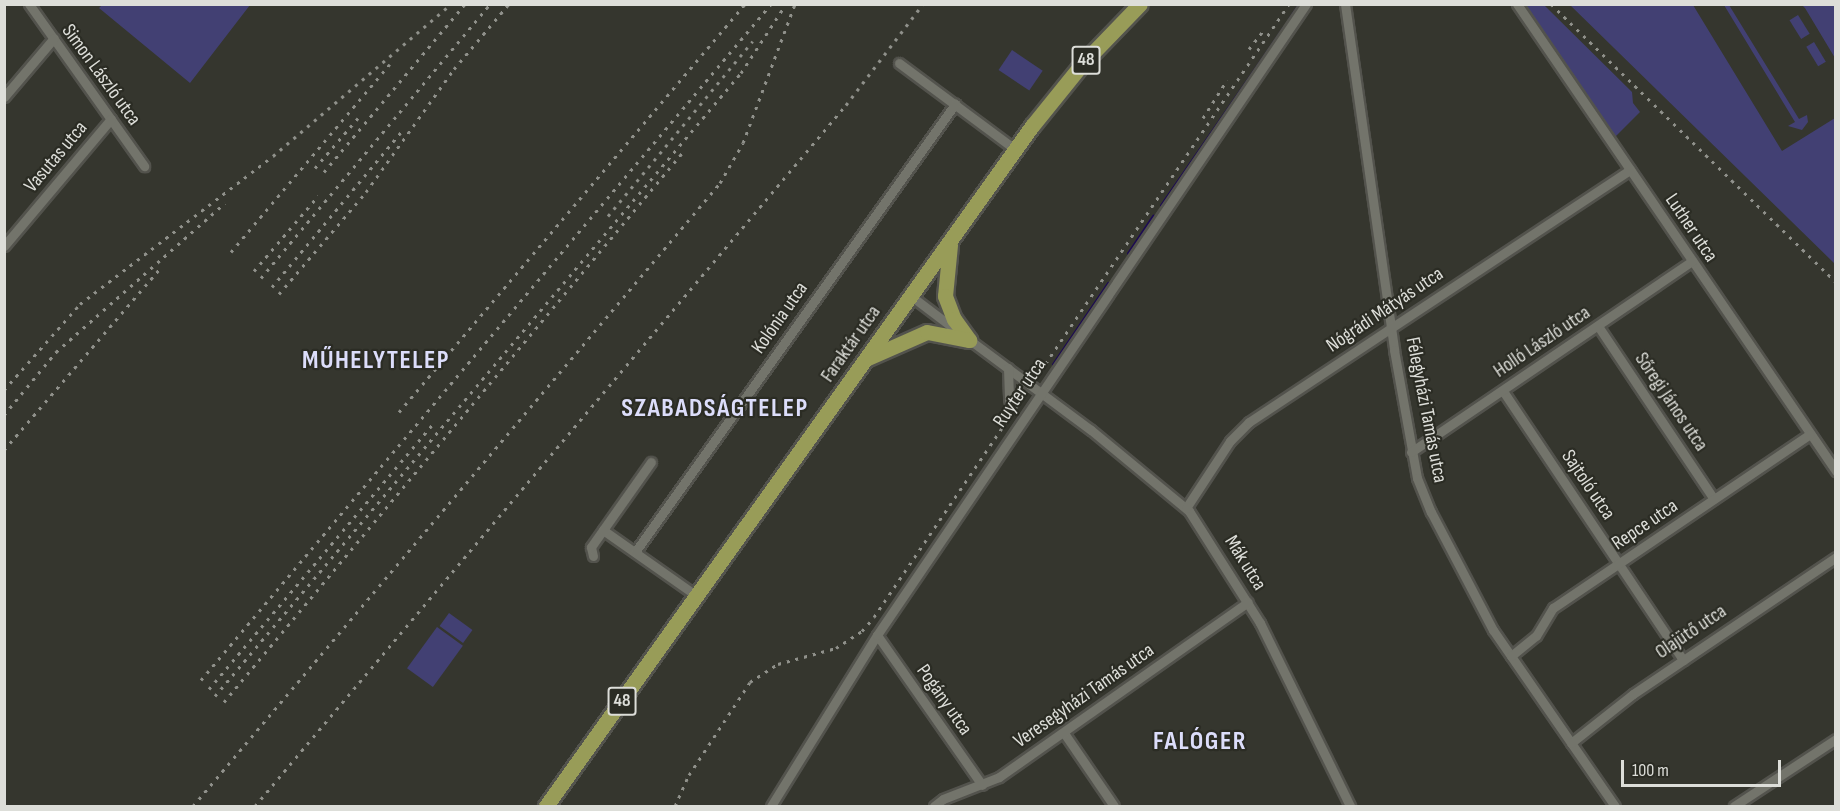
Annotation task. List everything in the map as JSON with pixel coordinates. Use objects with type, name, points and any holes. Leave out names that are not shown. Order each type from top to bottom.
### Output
[{"type":"main road","name":"Faraktár utca","points":[[546,807],[1032,126],[1082,64],[1140,4]]},
{"type":"main road","points":[[951,239],[945,296],[954,319],[969,340]]},
{"type":"main road","points":[[865,360],[927,332],[969,340]]},
{"type":"street","name":"Simon László utca","points":[[29,4],[144,166]]},
{"type":"street","name":"Ruyter utca","points":[[771,807],[877,635],[1306,4]]},
{"type":"street","name":"Félegyházi Tamás utca","points":[[1345,4],[1411,452],[1431,512],[1511,656],[1615,807]]},
{"type":"street","name":"Luther utca","points":[[1518,4],[1836,471]]},
{"type":"street","points":[[4,97],[54,38]]},
{"type":"street","points":[[899,63],[1015,149]]},
{"type":"street","name":"Kolónia utca","points":[[635,552],[955,104]]},
{"type":"street","name":"Vasutas utca","points":[[4,246],[111,119]]},
{"type":"street","name":"Nógrádi Mátyás utca","points":[[1186,508],[1240,430],[1630,170]]},
{"type":"street","name":"Holló László utca","points":[[1411,452],[1692,261]]},
{"type":"street","name":"Mák utca","points":[[911,296],[1041,392],[1186,508],[1248,602],[1314,727],[1350,807]]},
{"type":"street","name":"Sőregi János utca","points":[[1598,326],[1714,499]]},
{"type":"street","points":[[1008,368],[1009,400]]},
{"type":"street","name":"Sajtoló utca","points":[[1503,391],[1683,660]]},
{"type":"street","name":"Repce utca","points":[[1511,656],[1539,633],[1551,610],[1810,434]]},
{"type":"street","points":[[593,556],[591,547],[651,462]]},
{"type":"street","points":[[603,530],[697,596]]},
{"type":"street","name":"Olajütő utca","points":[[1571,743],[1683,660],[1836,557]]},
{"type":"street","name":"Veresegyházi Tamás utca","points":[[934,807],[943,799],[982,785],[1064,733],[1248,602]]},
{"type":"street","name":"Pogány utca","points":[[877,635],[982,785]]},
{"type":"street","points":[[1064,733],[1114,807]]},
{"type":"street","points":[[1734,807],[1836,739]]},
{"type":"shaded area","points":[[102,5],[250,5],[190,83],[99,8]]},
{"type":"shaded area","points":[[1523,5],[1544,5],[1632,92],[1633,103],[1640,112],[1614,138]]},
{"type":"shaded area","points":[[1570,5],[1693,5],[1782,151],[1835,118],[1835,264]]},
{"type":"shaded area","points":[[1724,5],[1729,5],[1799,119],[1807,115],[1808,122],[1802,130],[1788,126],[1795,122]]},
{"type":"shaded area","points":[[1802,5],[1835,5],[1835,58],[1805,8]]},
{"type":"shaded area","points":[[1798,15],[1810,34],[1801,39],[1790,20]]},
{"type":"shaded area","points":[[1814,42],[1826,62],[1818,66],[1806,47]]},
{"type":"shaded area","points":[[1012,50],[1043,71],[1029,91],[999,70]]},
{"type":"shaded area","points":[[449,613],[472,630],[463,643],[440,626]]},
{"type":"shaded area","points":[[437,627],[463,646],[433,687],[407,668]]},
{"type":"waterway","points":[[1289,19],[1299,4]]},
{"type":"waterway","points":[[1161,205],[1284,27]]},
{"type":"waterway","points":[[1128,253],[1153,216]]},
{"type":"waterway","points":[[1053,364],[1108,283]]},
{"type":"railway","points":[[4,390],[80,304],[273,156],[451,4]]},
{"type":"railway","points":[[324,172],[465,4]]},
{"type":"railway","points":[[261,278],[490,4]]},
{"type":"railway","points":[[279,294],[366,192],[454,69],[509,4]]},
{"type":"railway","points":[[399,412],[745,4]]},
{"type":"railway","points":[[201,680],[771,4]]},
{"type":"railway","points":[[215,696],[741,73],[786,4]]},
{"type":"railway","points":[[193,806],[720,183],[743,143],[795,4]]},
{"type":"railway","points":[[255,806],[846,105],[923,4]]},
{"type":"railway","points":[[675,806],[689,775],[750,682],[778,664],[836,648],[862,631],[874,617],[1289,4]]},
{"type":"railway","points":[[1551,4],[1836,282]]},
{"type":"railway","points":[[1249,49],[1263,31]]},
{"type":"railway","points":[[608,216],[753,41]]},
{"type":"railway","points":[[231,252],[390,64]]},
{"type":"railway","points":[[1203,118],[1227,80]]},
{"type":"railway","points":[[315,168],[358,118]]},
{"type":"railway","points":[[272,287],[403,130]]},
{"type":"railway","points":[[224,702],[683,152]]},
{"type":"railway","points":[[254,271],[318,196]]},
{"type":"railway","points":[[4,415],[56,352],[225,203]]},
{"type":"railway","points":[[4,450],[159,270]]},
{"type":"railway","points":[[209,689],[432,425]]},
{"type":"district","name":"MŰHELYTELEP","points":[[376,361]]},
{"type":"district","name":"SZABADSÁGTELEP","points":[[715,409]]},
{"type":"district","name":"FALÓGER","points":[[1200,742]]}]
